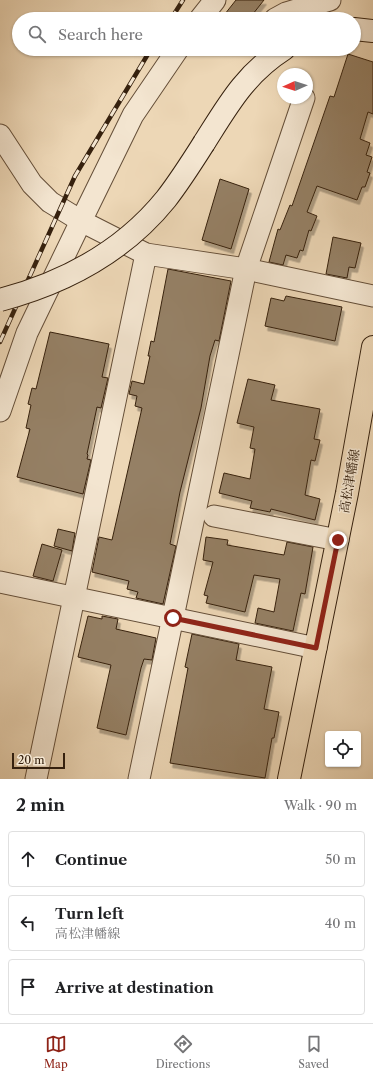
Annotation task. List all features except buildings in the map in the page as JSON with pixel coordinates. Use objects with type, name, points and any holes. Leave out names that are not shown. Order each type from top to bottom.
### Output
[{"type":"main road","name":"高松津幡線","points":[[289,779],[338,540],[373,347]]},
{"type":"street","points":[[206,12],[215,0]]},
{"type":"street","points":[[289,12],[330,0]]},
{"type":"street","points":[[361,30],[373,30]]},
{"type":"street","points":[[0,411],[27,333],[81,221],[133,115],[173,56]]},
{"type":"street","points":[[0,300],[29,293],[60,280],[90,264],[118,246],[143,224],[166,199],[248,77],[273,56]]},
{"type":"street","points":[[139,779],[246,269],[303,104]]},
{"type":"street","points":[[0,135],[40,194],[81,221],[146,254],[246,269],[373,296]]},
{"type":"street","points":[[36,779],[146,254]]},
{"type":"street","points":[[214,516],[338,540]]},
{"type":"street","points":[[0,582],[316,648]]},
{"type":"railway","points":[[175,12],[183,0]]},
{"type":"railway","points":[[0,342],[75,176],[147,56]]},
{"type":"route","points":[[173,618],[316,648],[338,540]]}]
